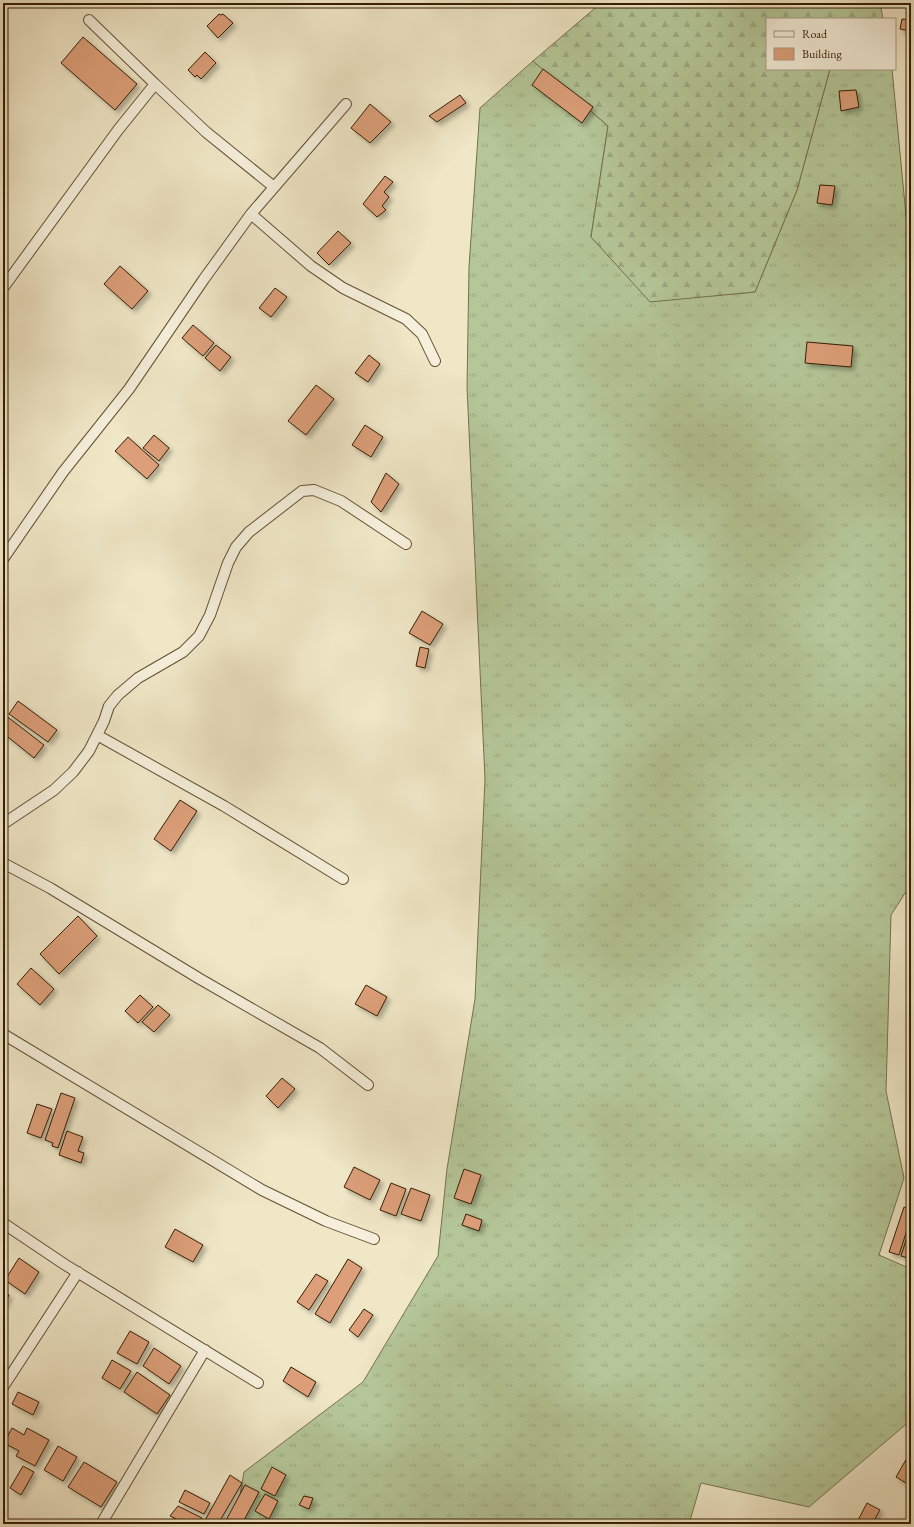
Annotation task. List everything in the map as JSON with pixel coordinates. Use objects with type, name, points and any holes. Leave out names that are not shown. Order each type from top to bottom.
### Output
[{"type":"street","points":[[89,20],[206,132],[274,187]]},
{"type":"street","points":[[3,288],[118,130],[155,84]]},
{"type":"street","points":[[3,559],[63,472],[129,389],[204,279],[251,214],[346,104]]},
{"type":"street","points":[[251,214],[311,266],[343,288],[406,319],[422,334],[435,361]]},
{"type":"street","points":[[3,824],[54,790],[73,772],[89,751],[104,722],[109,706],[118,695],[138,678],[183,652],[199,636],[210,615],[228,563],[236,547],[249,532],[302,491],[314,490],[341,502],[406,544]]},
{"type":"street","points":[[96,735],[224,806],[343,879]]},
{"type":"street","points":[[3,863],[50,888],[200,979],[320,1048],[368,1085]]},
{"type":"street","points":[[3,1034],[262,1190],[326,1221],[374,1239]]},
{"type":"street","points":[[3,1223],[78,1272],[258,1383]]},
{"type":"street","points":[[3,1387],[78,1272]]},
{"type":"street","points":[[101,1524],[204,1350]]},
{"type":"green space","points":[[601,3],[880,3],[883,18],[766,18],[766,70],[830,70],[797,190],[755,292],[650,302],[591,237],[608,126],[533,61]]},
{"type":"green space","points":[[533,61],[608,126],[591,237],[650,301],[755,292],[797,190],[830,70],[892,70],[907,226],[911,244],[911,884],[891,915],[886,1091],[904,1178],[879,1255],[911,1269],[911,1420],[809,1507],[701,1483],[689,1524],[235,1524],[244,1472],[363,1382],[438,1256],[447,1169],[475,999],[485,779],[467,387],[469,267],[480,108]]},
{"type":"building","points":[[219,14],[223,14],[233,23],[218,38],[207,26]]},
{"type":"building","points":[[902,19],[911,20],[911,31],[900,29]]},
{"type":"building","points":[[83,37],[137,84],[115,110],[61,63]]},
{"type":"building","points":[[205,52],[216,63],[201,79],[197,75],[195,77],[188,70]]},
{"type":"building","points":[[543,69],[593,107],[582,123],[532,85]]},
{"type":"building","points":[[856,90],[859,107],[841,111],[839,91]]},
{"type":"building","points":[[460,95],[466,103],[437,122],[429,116]]},
{"type":"building","points":[[370,104],[391,122],[370,143],[351,128]]},
{"type":"building","points":[[385,176],[393,182],[384,192],[389,197],[382,206],[386,210],[377,217],[363,204]]},
{"type":"building","points":[[911,182],[911,208],[910,208]]},
{"type":"building","points":[[820,185],[835,186],[832,205],[817,203]]},
{"type":"building","points":[[338,231],[351,243],[329,265],[317,253]]},
{"type":"building","points":[[120,266],[148,291],[132,309],[104,284]]},
{"type":"building","points":[[275,288],[287,297],[271,317],[259,308]]},
{"type":"building","points":[[193,325],[214,343],[203,356],[182,338]]},
{"type":"building","points":[[807,342],[853,346],[851,367],[805,363]]},
{"type":"building","points":[[216,345],[231,357],[220,371],[205,358]]},
{"type":"building","points":[[369,355],[380,364],[368,382],[355,373]]},
{"type":"building","points":[[316,385],[334,399],[306,435],[288,421]]},
{"type":"building","points":[[365,425],[383,437],[371,457],[352,445]]},
{"type":"building","points":[[154,435],[169,448],[159,461],[143,448]]},
{"type":"building","points":[[128,437],[159,465],[147,479],[115,451]]},
{"type":"building","points":[[386,473],[399,484],[381,512],[371,502]]},
{"type":"building","points":[[422,611],[443,624],[430,645],[409,633]]},
{"type":"building","points":[[420,647],[429,649],[425,668],[416,666]]},
{"type":"building","points":[[18,701],[57,730],[48,742],[9,714]]},
{"type":"building","points":[[5,715],[44,745],[34,758],[3,733],[3,718]]},
{"type":"building","points":[[180,800],[197,811],[171,851],[154,839]]},
{"type":"building","points":[[78,916],[97,936],[59,974],[40,954]]},
{"type":"building","points":[[31,968],[54,989],[40,1005],[17,984]]},
{"type":"building","points":[[366,985],[387,997],[377,1016],[355,1004]]},
{"type":"building","points":[[140,995],[153,1007],[138,1023],[125,1011]]},
{"type":"building","points":[[158,1005],[170,1015],[154,1032],[142,1022]]},
{"type":"building","points":[[282,1078],[295,1089],[278,1108],[266,1096]]},
{"type":"building","points":[[61,1093],[75,1098],[58,1148],[52,1146],[53,1143],[45,1140]]},
{"type":"building","points":[[37,1104],[52,1109],[41,1138],[27,1133]]},
{"type":"building","points":[[67,1131],[83,1137],[78,1151],[84,1153],[81,1163],[59,1155]]},
{"type":"building","points":[[354,1167],[380,1180],[370,1200],[344,1187]]},
{"type":"building","points":[[464,1169],[481,1175],[471,1204],[454,1198]]},
{"type":"building","points":[[391,1183],[406,1189],[396,1216],[380,1210]]},
{"type":"building","points":[[411,1188],[430,1195],[421,1221],[401,1214]]},
{"type":"building","points":[[904,1207],[911,1210],[911,1217],[899,1255],[889,1252]]},
{"type":"building","points":[[466,1214],[482,1220],[479,1231],[462,1225]]},
{"type":"building","points":[[911,1224],[911,1259],[901,1256]]},
{"type":"building","points":[[175,1229],[203,1245],[193,1262],[165,1247]]},
{"type":"building","points":[[19,1258],[39,1272],[25,1294],[5,1280]]},
{"type":"building","points":[[348,1259],[362,1268],[330,1323],[315,1314]]},
{"type":"building","points":[[316,1274],[328,1281],[309,1310],[297,1302]]},
{"type":"building","points":[[3,1291],[9,1295],[3,1307]]},
{"type":"building","points":[[364,1309],[373,1315],[358,1337],[349,1330]]},
{"type":"building","points":[[130,1331],[149,1342],[137,1364],[117,1353]]},
{"type":"building","points":[[154,1348],[181,1366],[169,1384],[143,1366]]},
{"type":"building","points":[[112,1360],[131,1371],[120,1389],[102,1378]]},
{"type":"building","points":[[291,1367],[316,1382],[308,1397],[283,1381]]},
{"type":"building","points":[[137,1372],[170,1395],[157,1414],[124,1392]]},
{"type":"building","points":[[18,1392],[39,1402],[33,1415],[12,1404]]},
{"type":"building","points":[[12,1428],[24,1435],[27,1428],[49,1440],[35,1466],[16,1456],[19,1451],[4,1443]]},
{"type":"building","points":[[58,1446],[77,1457],[63,1481],[44,1470]]},
{"type":"building","points":[[911,1451],[911,1486],[896,1477]]},
{"type":"building","points":[[84,1462],[117,1482],[101,1507],[68,1487]]},
{"type":"building","points":[[23,1466],[34,1472],[21,1495],[10,1488]]},
{"type":"building","points":[[272,1467],[286,1475],[275,1496],[261,1489]]},
{"type":"building","points":[[230,1475],[242,1483],[218,1524],[203,1524]]},
{"type":"building","points":[[245,1485],[259,1492],[242,1524],[224,1524]]},
{"type":"building","points":[[185,1490],[210,1503],[204,1514],[179,1502]]},
{"type":"building","points":[[265,1494],[278,1501],[269,1519],[255,1511]]},
{"type":"building","points":[[304,1496],[313,1498],[309,1509],[299,1505]]},
{"type":"building","points":[[867,1503],[880,1510],[872,1524],[856,1524]]},
{"type":"building","points":[[178,1506],[202,1518],[198,1524],[187,1524],[170,1516]]}]
